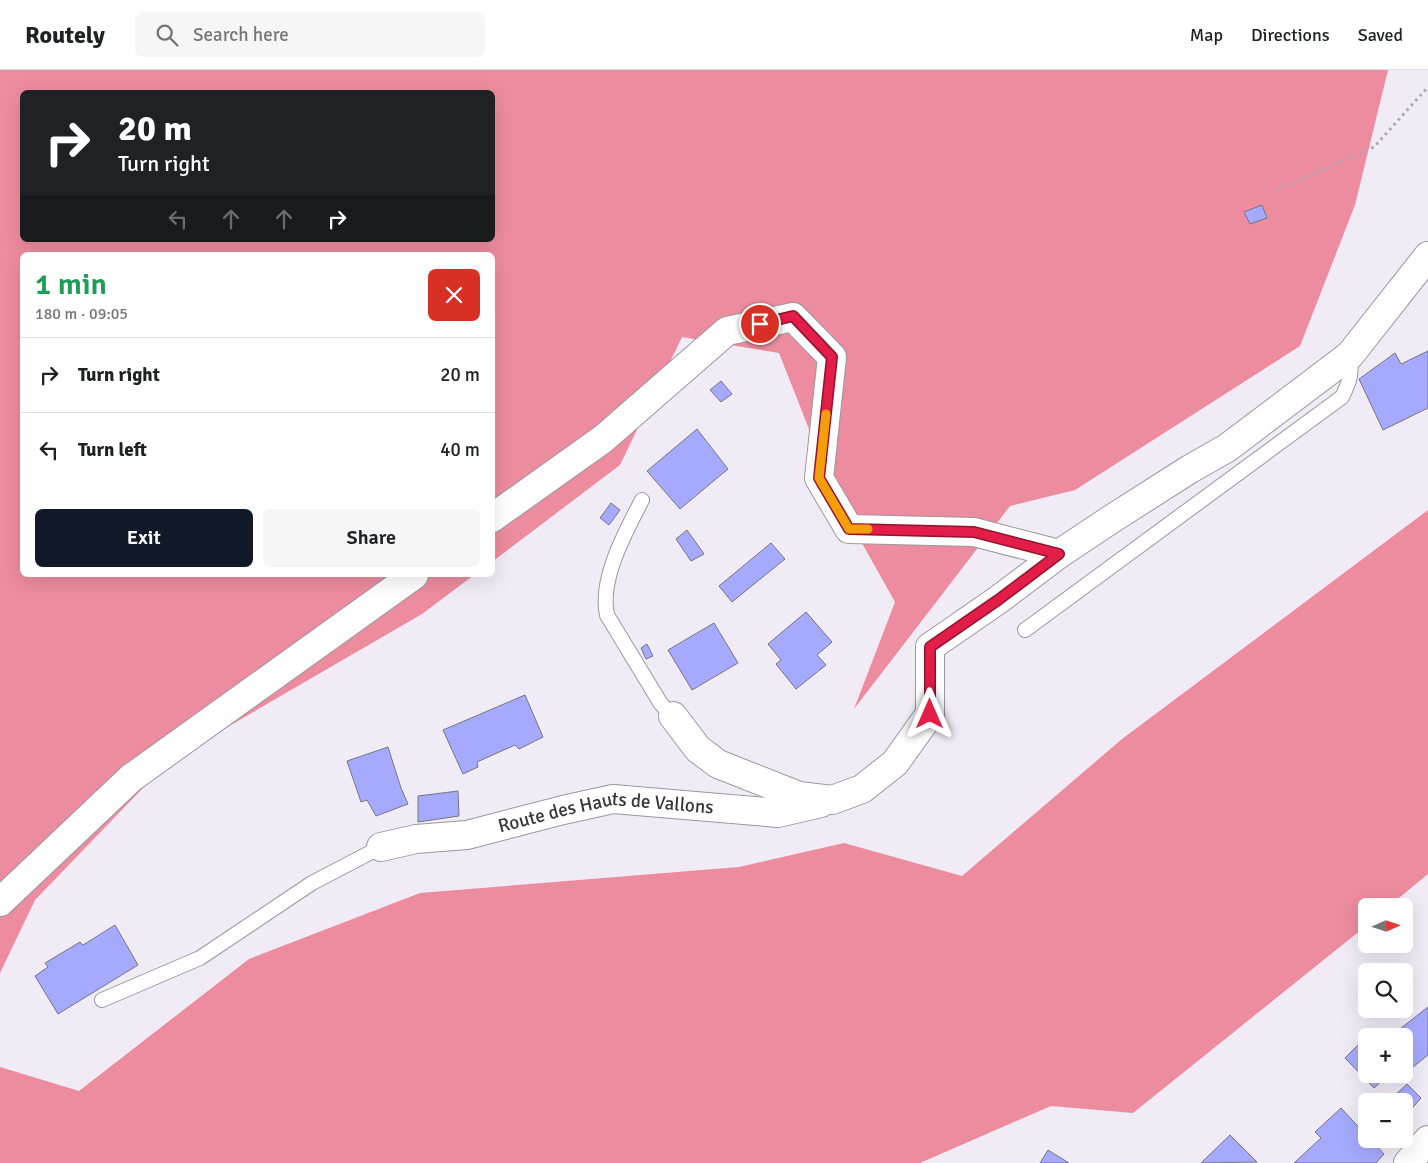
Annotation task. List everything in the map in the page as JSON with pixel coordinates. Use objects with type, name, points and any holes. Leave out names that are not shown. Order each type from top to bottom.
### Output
[{"type":"street","points":[[495,516],[602,439],[727,331],[793,316],[832,357],[819,478],[849,529],[974,532],[1059,554],[1190,469],[1228,448],[1350,356],[1428,256]]},
{"type":"street","name":"Route des Hauts de Vallons","points":[[381,846],[416,839],[467,835],[562,810],[613,799],[778,812],[832,800],[862,789],[895,762],[930,714],[930,647],[998,600],[1059,554]]},
{"type":"street","points":[[0,902],[131,778],[411,577]]},
{"type":"street","points":[[673,716],[698,749],[718,764],[799,796],[832,800]]},
{"type":"street","points":[[1408,1163],[1428,1140]]},
{"type":"lane","points":[[1025,630],[1342,397],[1350,382],[1352,367],[1350,356]]},
{"type":"lane","points":[[642,500],[622,536],[604,602],[612,623],[661,704],[673,716]]},
{"type":"lane","points":[[102,1000],[200,958],[312,883],[381,846]]},
{"type":"path","points":[[1276,190],[1374,147],[1428,87]]},
{"type":"shaded area","points":[[0,70],[1388,70],[1355,205],[1300,346],[1075,490],[1010,506],[854,709],[895,602],[835,495],[779,353],[682,337],[620,465],[495,559],[495,252],[20,252],[20,577],[471,577],[422,614],[169,761],[35,900],[0,973]]},
{"type":"shaded area","points":[[1428,510],[1428,874],[1399,898],[1358,898],[1358,932],[1133,1113],[1051,1106],[920,1163],[0,1163],[0,1067],[79,1091],[249,959],[420,893],[739,867],[844,843],[962,876],[1122,739]]},
{"type":"building","points":[[1262,205],[1267,218],[1250,224],[1244,212]]},
{"type":"building","points":[[1428,351],[1428,408],[1383,430],[1359,379],[1395,353],[1401,364]]},
{"type":"building","points":[[721,381],[732,394],[721,402],[710,390]]},
{"type":"building","points":[[697,429],[728,469],[680,509],[647,471]]},
{"type":"building","points":[[611,503],[620,510],[609,525],[600,518]]},
{"type":"building","points":[[687,530],[704,554],[691,561],[676,539]]},
{"type":"building","points":[[771,543],[785,559],[732,602],[719,586]]},
{"type":"building","points":[[806,612],[832,642],[817,655],[826,665],[796,689],[776,664],[781,660],[768,644]]},
{"type":"building","points":[[714,623],[738,663],[692,690],[668,650]]},
{"type":"building","points":[[647,644],[653,656],[646,659],[641,648]]},
{"type":"building","points":[[525,695],[543,737],[519,749],[515,745],[477,762],[478,767],[463,774],[443,730]]},
{"type":"building","points":[[388,747],[408,804],[376,816],[367,800],[361,802],[347,761]]},
{"type":"building","points":[[458,791],[459,816],[418,822],[418,796]]},
{"type":"building","points":[[115,925],[138,965],[58,1014],[35,976],[48,967],[45,963],[80,942],[83,945]]},
{"type":"building","points":[[1428,1007],[1428,1055],[1413,1067],[1413,1028],[1401,1028]]},
{"type":"building","points":[[1358,1045],[1358,1071],[1345,1058]]},
{"type":"building","points":[[1369,1083],[1379,1083],[1374,1088]]},
{"type":"building","points":[[1407,1084],[1421,1098],[1413,1107],[1413,1093],[1397,1093]]},
{"type":"building","points":[[1341,1108],[1358,1126],[1358,1148],[1378,1148],[1384,1154],[1376,1163],[1294,1163],[1321,1138],[1315,1132]]},
{"type":"building","points":[[1230,1135],[1257,1162],[1201,1163]]},
{"type":"building","points":[[1048,1150],[1069,1163],[1040,1163]]},
{"type":"slow traffic","points":[[826,414],[819,478],[849,529],[868,529]]},
{"type":"route","points":[[760,324],[793,316],[832,357],[819,478],[849,529],[974,532],[1059,554],[998,600],[930,647],[930,714]]}]
